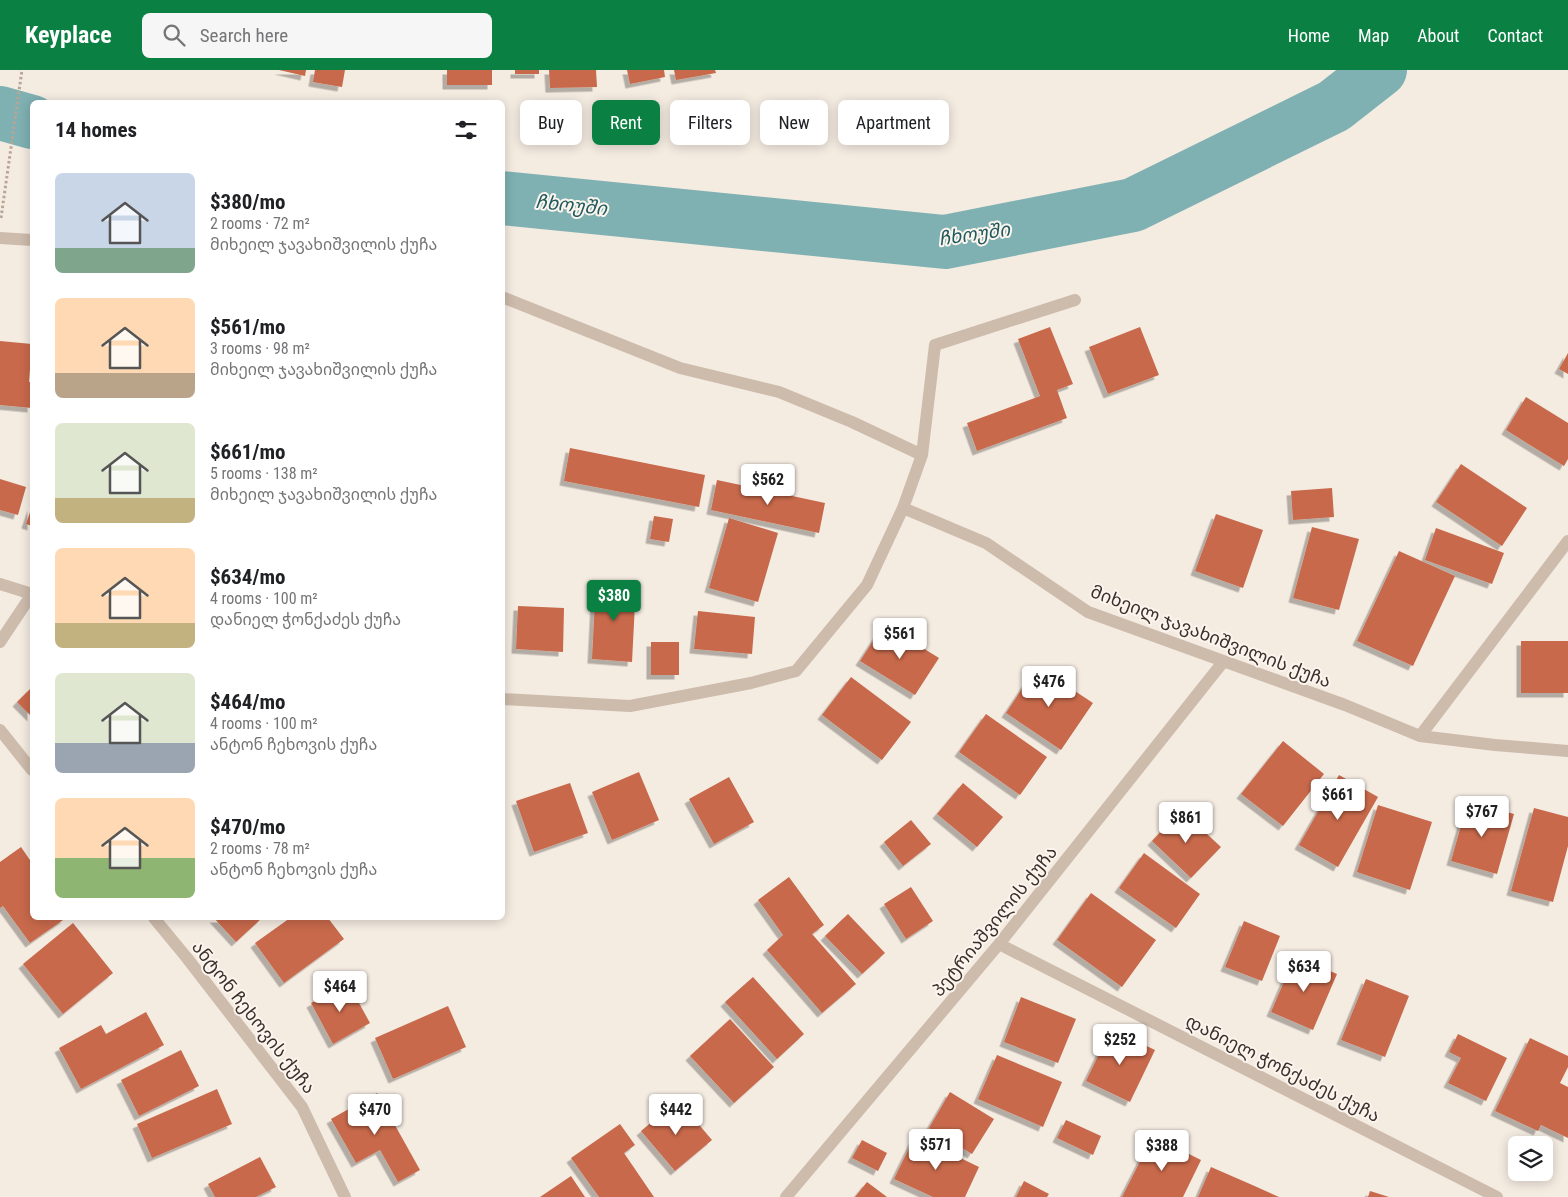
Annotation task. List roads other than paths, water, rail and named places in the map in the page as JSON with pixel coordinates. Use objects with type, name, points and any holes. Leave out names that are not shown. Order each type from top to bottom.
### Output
[{"type":"street","points":[[0,238],[30,240]]},
{"type":"street","points":[[505,298],[680,368],[779,392],[852,422],[922,456]]},
{"type":"street","points":[[505,699],[630,706],[751,684],[796,671],[867,585],[903,508],[922,456],[934,345],[1075,300]]},
{"type":"street","name":"მიხეილ ჯავახიშვილის ქუჩა","points":[[903,508],[986,543],[1088,612],[1345,705],[1420,736],[1568,751]]},
{"type":"street","points":[[1420,736],[1568,541]]},
{"type":"street","points":[[0,584],[30,593]]},
{"type":"street","points":[[0,642],[30,597]]},
{"type":"street","name":"პეტრიაშვილის ქუჩა","points":[[786,1197],[1000,944],[1223,662]]},
{"type":"street","points":[[0,730],[30,768]]},
{"type":"street","name":"ანტონ ჩეხოვის ქუჩა","points":[[156,920],[302,1107],[345,1197]]},
{"type":"street","name":"დანიელ ჭონქაძეს ქუჩა","points":[[1000,944],[1497,1197]]},
{"type":"waterway","name":"ჩხოუში","points":[[505,198],[945,242],[1133,205],[1334,106],[1380,70]]},
{"type":"waterway","name":"ჩხოუში","points":[[0,113],[30,121]]}]
